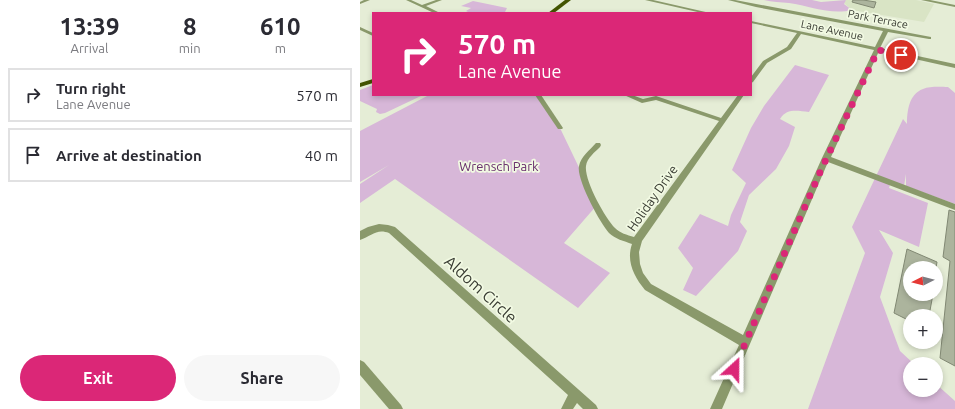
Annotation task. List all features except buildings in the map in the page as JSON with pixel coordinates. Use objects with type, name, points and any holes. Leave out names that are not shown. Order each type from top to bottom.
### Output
[{"type":"main road","points":[[552,12],[568,0]]},
{"type":"main road","points":[[360,85],[372,80]]},
{"type":"street","points":[[360,3],[368,0]]},
{"type":"street","points":[[408,0],[436,12]]},
{"type":"street","points":[[422,6],[440,0]]},
{"type":"street","points":[[649,0],[704,12]]},
{"type":"street","name":"Park Terrace","points":[[730,0],[929,38]]},
{"type":"street","points":[[923,0],[955,6]]},
{"type":"street","points":[[682,12],[686,8]]},
{"type":"street","name":"Lane Avenue","points":[[752,22],[955,66]]},
{"type":"street","points":[[360,28],[372,34]]},
{"type":"street","points":[[716,409],[826,158],[878,50],[886,30]]},
{"type":"street","points":[[752,80],[765,62],[789,48],[800,33]]},
{"type":"street","points":[[539,96],[560,128]]},
{"type":"street","points":[[630,96],[642,101],[657,97],[722,120]]},
{"type":"street","name":"Holiday Drive","points":[[740,96],[637,242],[634,255],[634,264],[642,280],[648,287],[746,343]]},
{"type":"street","points":[[598,145],[584,160],[582,166],[582,176],[607,224],[618,235],[637,242]]},
{"type":"street","points":[[826,158],[955,207]]},
{"type":"street","name":"Aldom Circle","points":[[360,236],[375,228],[387,228],[392,230],[592,409]]},
{"type":"street","points":[[360,366],[397,409]]},
{"type":"street","points":[[567,409],[575,394]]},
{"type":"shaded area","points":[[846,0],[916,0],[934,4],[924,22],[852,10],[844,3]]},
{"type":"green space","points":[[764,0],[812,0],[821,2],[846,0],[844,4],[852,10],[828,11],[789,3]]},
{"type":"green space","points":[[473,1],[507,8],[505,12],[468,12],[466,11],[471,8],[461,6]]},
{"type":"green space","points":[[795,65],[829,75],[809,112],[789,112],[780,119],[795,127],[789,146],[776,169],[749,195],[740,222],[747,231],[738,251],[696,296],[683,290],[693,268],[678,248],[700,214],[728,226],[731,215],[746,183],[732,170],[751,128],[764,106]]},
{"type":"green space","points":[[372,85],[372,96],[421,96],[380,114],[376,112],[377,109],[360,101],[360,90]]},
{"type":"green space","points":[[936,87],[948,87],[955,93],[955,204],[906,186],[906,174],[904,186],[891,181],[889,188],[928,203],[919,247],[879,230],[893,253],[880,297],[900,351],[906,357],[903,357],[903,397],[943,397],[943,390],[955,401],[955,409],[808,409],[865,253],[852,227],[903,119],[907,124],[908,109],[912,99],[918,91]]},
{"type":"green space","name":"Wrensch Park","points":[[427,96],[539,96],[560,128],[597,205],[564,243],[610,273],[578,308],[395,179],[360,203],[360,184],[389,165],[360,182],[360,131]]},
{"type":"route","points":[[734,369],[821,170],[878,50],[901,55]]}]
